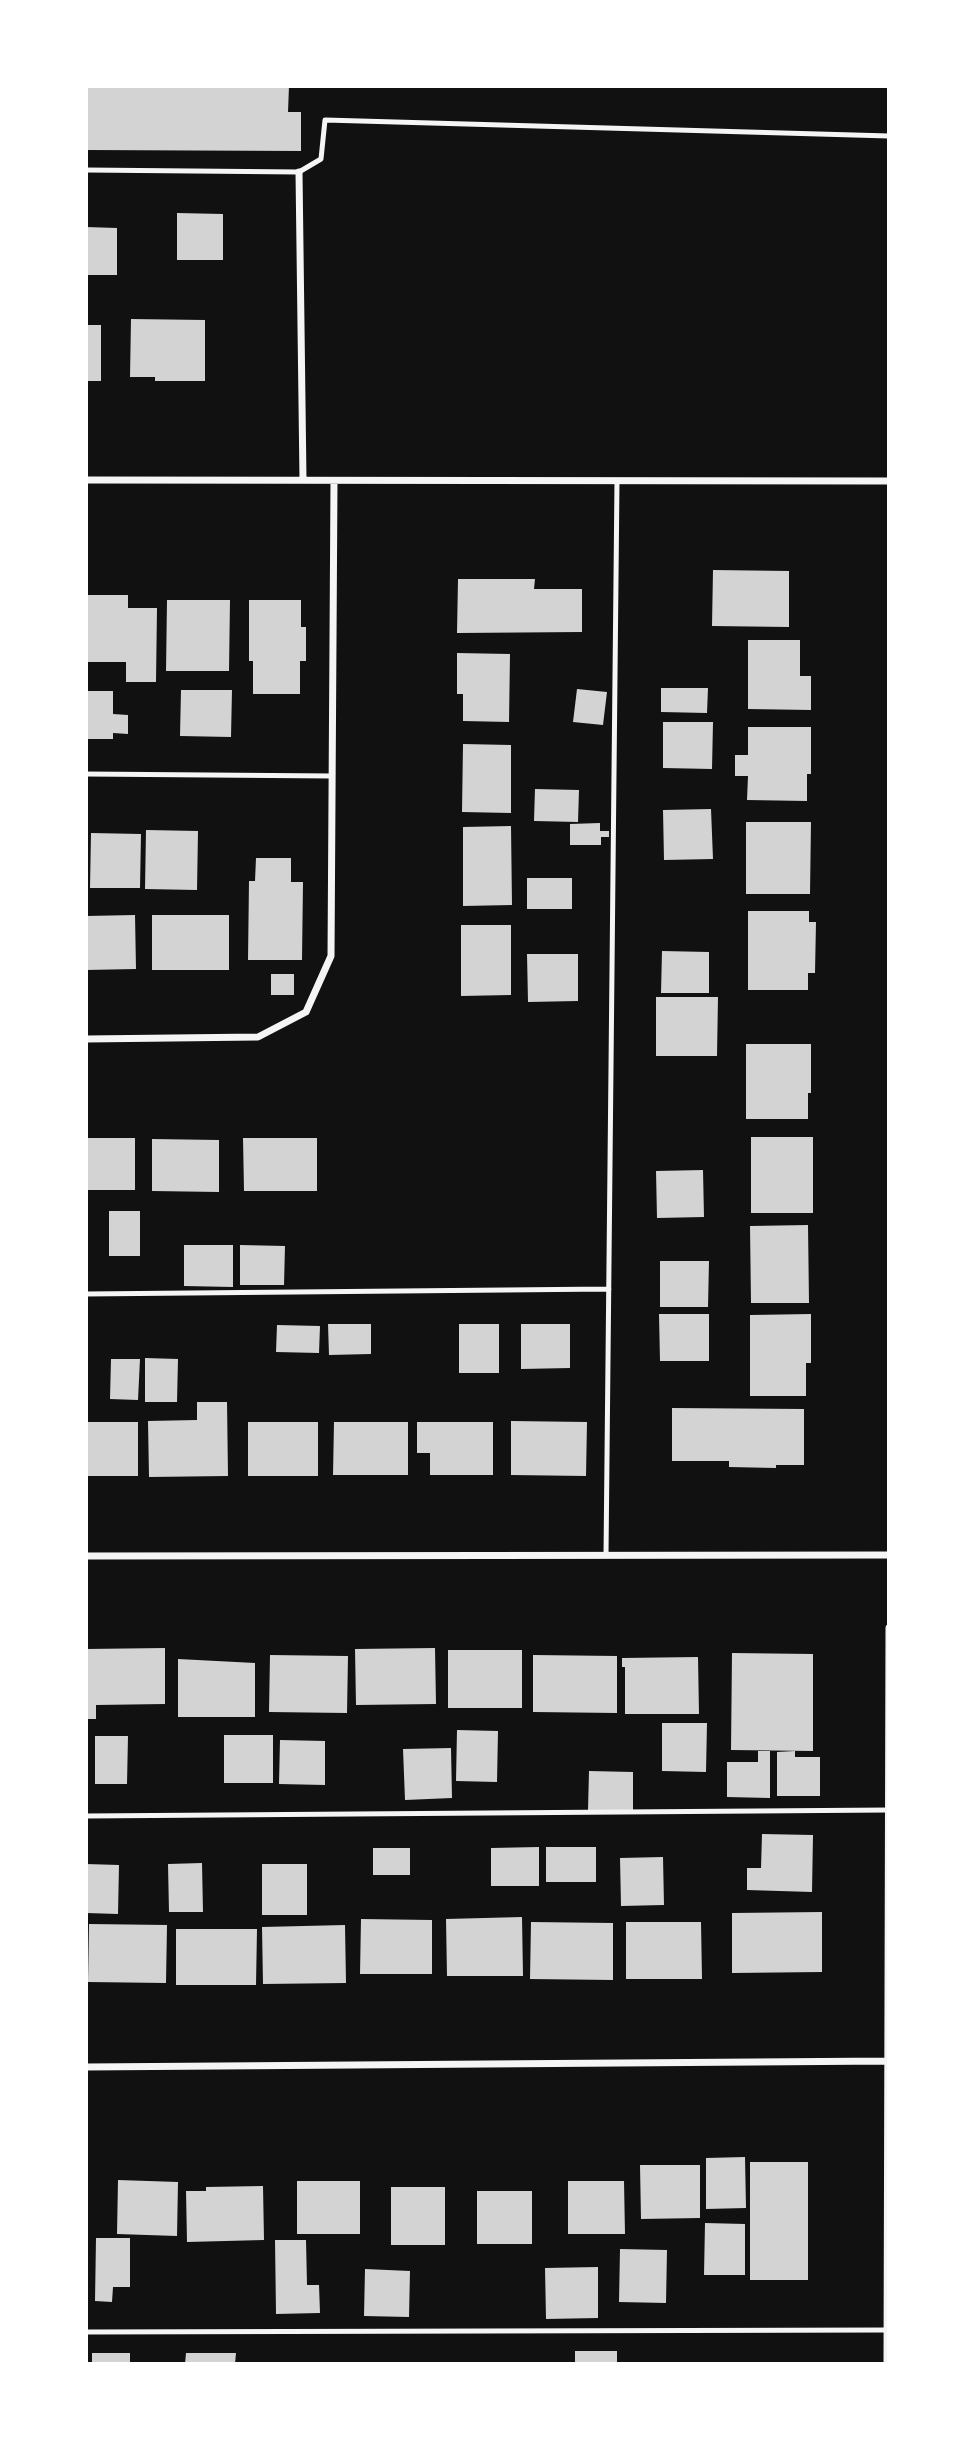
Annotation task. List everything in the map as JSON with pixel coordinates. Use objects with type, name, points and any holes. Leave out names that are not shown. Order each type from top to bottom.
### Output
[{"type":"street","points":[[299,172],[303,480]]},
{"type":"street","points":[[86,480],[889,481]]},
{"type":"street","points":[[86,1039],[258,1037],[306,1012],[331,956],[334,481]]},
{"type":"street","points":[[86,1556],[889,1555]]},
{"type":"street","points":[[887,2364],[889,1628]]},
{"type":"street","points":[[86,2067],[888,2061]]},
{"type":"lane","points":[[86,170],[299,172],[321,159],[325,120],[889,136]]},
{"type":"lane","points":[[606,1555],[617,481]]},
{"type":"lane","points":[[86,774],[332,776]]},
{"type":"lane","points":[[86,1294],[609,1289]]},
{"type":"lane","points":[[86,1816],[889,1810]]},
{"type":"lane","points":[[86,2332],[887,2330]]},
{"type":"building","points":[[86,86],[289,86],[288,112],[301,112],[301,151],[86,150]]},
{"type":"building","points":[[177,213],[223,214],[223,260],[177,260]]},
{"type":"building","points":[[86,227],[117,228],[117,275],[86,275]]},
{"type":"building","points":[[131,319],[205,320],[205,381],[155,381],[155,377],[130,377]]},
{"type":"building","points":[[86,325],[101,325],[101,381],[86,381]]},
{"type":"building","points":[[713,570],[789,571],[789,627],[712,626]]},
{"type":"building","points":[[458,579],[535,579],[534,589],[582,589],[582,632],[457,633]]},
{"type":"building","points":[[86,595],[128,595],[128,608],[157,608],[156,682],[126,682],[126,662],[86,662]]},
{"type":"building","points":[[167,600],[230,600],[229,671],[166,671]]},
{"type":"building","points":[[249,600],[301,600],[301,627],[306,627],[306,661],[300,661],[300,694],[253,694],[253,661],[249,661]]},
{"type":"building","points":[[748,640],[800,640],[800,676],[811,676],[811,710],[748,709]]},
{"type":"building","points":[[457,653],[510,654],[509,722],[463,721],[463,694],[457,694]]},
{"type":"building","points":[[661,688],[708,688],[707,713],[661,712]]},
{"type":"building","points":[[577,689],[607,692],[603,725],[573,722]]},
{"type":"building","points":[[181,690],[232,690],[231,737],[180,736]]},
{"type":"building","points":[[86,691],[113,691],[113,714],[128,715],[128,734],[113,733],[113,739],[86,739]]},
{"type":"building","points":[[663,722],[713,722],[712,769],[663,768]]},
{"type":"building","points":[[748,727],[811,727],[811,774],[807,774],[807,801],[747,800],[748,776],[735,776],[735,755],[748,755]]},
{"type":"building","points":[[463,744],[511,745],[511,813],[462,812]]},
{"type":"building","points":[[535,789],[579,790],[578,822],[534,821]]},
{"type":"building","points":[[711,809],[713,859],[664,860],[663,810]]},
{"type":"building","points":[[746,822],[811,822],[810,894],[746,894]]},
{"type":"building","points":[[600,823],[600,831],[609,831],[609,837],[601,837],[601,845],[570,845],[570,824]]},
{"type":"building","points":[[511,826],[512,905],[463,906],[463,827]]},
{"type":"building","points":[[146,830],[198,831],[197,890],[145,889]]},
{"type":"building","points":[[91,833],[141,834],[140,888],[90,888]]},
{"type":"building","points":[[256,858],[291,858],[291,882],[303,882],[302,960],[248,960],[249,881],[255,881]]},
{"type":"building","points":[[527,878],[572,878],[572,909],[527,909]]},
{"type":"building","points":[[748,911],[809,911],[809,922],[816,922],[815,973],[808,973],[808,990],[748,990]]},
{"type":"building","points":[[135,915],[136,969],[86,970],[86,916]]},
{"type":"building","points":[[152,915],[229,915],[229,970],[152,970]]},
{"type":"building","points":[[461,925],[511,925],[511,995],[461,996]]},
{"type":"building","points":[[662,951],[709,952],[709,993],[661,993]]},
{"type":"building","points":[[527,954],[578,954],[578,1001],[528,1002]]},
{"type":"building","points":[[271,974],[294,974],[294,995],[271,995]]},
{"type":"building","points":[[656,997],[718,997],[717,1056],[656,1056]]},
{"type":"building","points":[[746,1044],[811,1044],[808,1119],[746,1119]]},
{"type":"building","points":[[751,1137],[813,1137],[813,1213],[751,1213]]},
{"type":"building","points":[[86,1138],[135,1138],[135,1190],[86,1190]]},
{"type":"building","points":[[243,1138],[317,1138],[317,1191],[244,1191]]},
{"type":"building","points":[[152,1139],[219,1140],[219,1192],[152,1191]]},
{"type":"building","points":[[703,1170],[704,1217],[657,1218],[656,1171]]},
{"type":"building","points":[[109,1211],[140,1211],[140,1256],[109,1256]]},
{"type":"building","points":[[808,1225],[809,1303],[751,1303],[750,1226]]},
{"type":"building","points":[[184,1245],[233,1245],[233,1287],[184,1286]]},
{"type":"building","points":[[240,1245],[285,1246],[284,1285],[240,1285]]},
{"type":"building","points":[[660,1261],[709,1261],[708,1307],[660,1307]]},
{"type":"building","points":[[659,1314],[709,1314],[709,1361],[660,1361]]},
{"type":"building","points":[[811,1314],[811,1363],[806,1363],[806,1396],[750,1396],[750,1315]]},
{"type":"building","points":[[328,1324],[371,1324],[371,1354],[329,1355]]},
{"type":"building","points":[[459,1324],[499,1324],[499,1373],[459,1373]]},
{"type":"building","points":[[521,1324],[570,1324],[570,1368],[521,1369]]},
{"type":"building","points":[[277,1325],[320,1326],[319,1353],[276,1352]]},
{"type":"building","points":[[145,1358],[178,1359],[177,1402],[145,1402]]},
{"type":"building","points":[[111,1359],[140,1359],[138,1400],[110,1399]]},
{"type":"building","points":[[197,1402],[227,1402],[228,1476],[149,1477],[148,1421],[197,1420]]},
{"type":"building","points":[[672,1408],[804,1409],[804,1465],[776,1465],[776,1468],[729,1467],[729,1461],[672,1461]]},
{"type":"building","points":[[511,1421],[587,1422],[586,1476],[511,1475]]},
{"type":"building","points":[[86,1422],[138,1422],[138,1476],[86,1476]]},
{"type":"building","points":[[248,1422],[318,1422],[318,1476],[248,1476]]},
{"type":"building","points":[[334,1422],[408,1422],[408,1475],[333,1475]]},
{"type":"building","points":[[417,1422],[493,1422],[493,1475],[430,1475],[430,1453],[417,1453]]},
{"type":"building","points":[[165,1648],[165,1704],[96,1705],[96,1719],[86,1719],[86,1649]]},
{"type":"building","points":[[435,1648],[436,1704],[356,1705],[355,1649]]},
{"type":"building","points":[[448,1650],[522,1650],[522,1708],[448,1708]]},
{"type":"building","points":[[732,1653],[813,1654],[813,1751],[731,1750]]},
{"type":"building","points":[[270,1655],[348,1656],[347,1713],[269,1712]]},
{"type":"building","points":[[533,1655],[617,1656],[617,1713],[533,1712]]},
{"type":"building","points":[[698,1657],[699,1714],[625,1714],[625,1667],[622,1667],[622,1658]]},
{"type":"building","points":[[178,1659],[255,1663],[255,1717],[178,1717]]},
{"type":"building","points":[[662,1723],[707,1723],[706,1772],[662,1771]]},
{"type":"building","points":[[457,1730],[498,1731],[497,1782],[456,1781]]},
{"type":"building","points":[[224,1735],[273,1735],[273,1783],[224,1783]]},
{"type":"building","points":[[95,1736],[128,1736],[127,1784],[95,1784]]},
{"type":"building","points":[[280,1740],[325,1741],[325,1785],[279,1784]]},
{"type":"building","points":[[451,1748],[452,1798],[405,1800],[403,1749]]},
{"type":"building","points":[[758,1751],[770,1751],[770,1798],[727,1797],[727,1762],[758,1762]]},
{"type":"building","points":[[795,1751],[795,1757],[820,1757],[820,1796],[777,1796],[777,1752]]},
{"type":"building","points":[[589,1771],[633,1772],[633,1810],[588,1810]]},
{"type":"building","points":[[762,1834],[813,1835],[812,1892],[747,1890],[747,1868],[761,1868]]},
{"type":"building","points":[[539,1847],[539,1886],[491,1886],[491,1848]]},
{"type":"building","points":[[546,1847],[596,1847],[596,1882],[546,1882]]},
{"type":"building","points":[[373,1848],[410,1848],[410,1875],[373,1875]]},
{"type":"building","points":[[663,1857],[664,1905],[621,1906],[620,1858]]},
{"type":"building","points":[[202,1863],[203,1912],[169,1912],[168,1864]]},
{"type":"building","points":[[86,1864],[119,1865],[118,1914],[86,1913]]},
{"type":"building","points":[[262,1864],[307,1864],[307,1915],[262,1915]]},
{"type":"building","points":[[822,1912],[822,1972],[732,1973],[732,1913]]},
{"type":"building","points":[[522,1917],[523,1976],[447,1976],[446,1919]]},
{"type":"building","points":[[361,1919],[432,1920],[432,1974],[360,1974]]},
{"type":"building","points":[[531,1922],[613,1923],[613,1980],[530,1979]]},
{"type":"building","points":[[626,1922],[701,1922],[702,1979],[626,1979]]},
{"type":"building","points":[[89,1924],[167,1925],[166,1983],[88,1982]]},
{"type":"building","points":[[345,1925],[346,1983],[263,1984],[262,1927]]},
{"type":"building","points":[[176,1929],[257,1929],[256,1985],[176,1985]]},
{"type":"building","points":[[745,2157],[746,2208],[706,2209],[706,2158]]},
{"type":"building","points":[[750,2162],[808,2162],[808,2280],[750,2280]]},
{"type":"building","points":[[640,2165],[700,2165],[700,2218],[641,2219]]},
{"type":"building","points":[[118,2180],[178,2182],[177,2236],[117,2234]]},
{"type":"building","points":[[297,2181],[360,2181],[360,2234],[297,2234]]},
{"type":"building","points":[[568,2181],[624,2181],[625,2234],[568,2234]]},
{"type":"building","points":[[263,2186],[264,2240],[187,2242],[186,2191],[206,2191],[206,2187]]},
{"type":"building","points":[[391,2187],[445,2187],[445,2245],[391,2245]]},
{"type":"building","points":[[477,2191],[532,2191],[532,2244],[477,2244]]},
{"type":"building","points":[[705,2223],[745,2224],[745,2275],[704,2275]]},
{"type":"building","points":[[96,2238],[130,2238],[130,2287],[113,2287],[112,2302],[95,2301]]},
{"type":"building","points":[[275,2240],[306,2240],[307,2285],[319,2285],[320,2313],[276,2314]]},
{"type":"building","points":[[620,2249],[667,2250],[666,2303],[619,2302]]},
{"type":"building","points":[[598,2267],[598,2318],[546,2319],[545,2268]]},
{"type":"building","points":[[365,2269],[410,2271],[409,2317],[364,2316]]},
{"type":"building","points":[[575,2351],[617,2351],[617,2364],[575,2364]]},
{"type":"building","points":[[92,2353],[130,2353],[130,2364],[92,2364]]},
{"type":"building","points":[[186,2353],[236,2353],[235,2364],[185,2364]]}]
